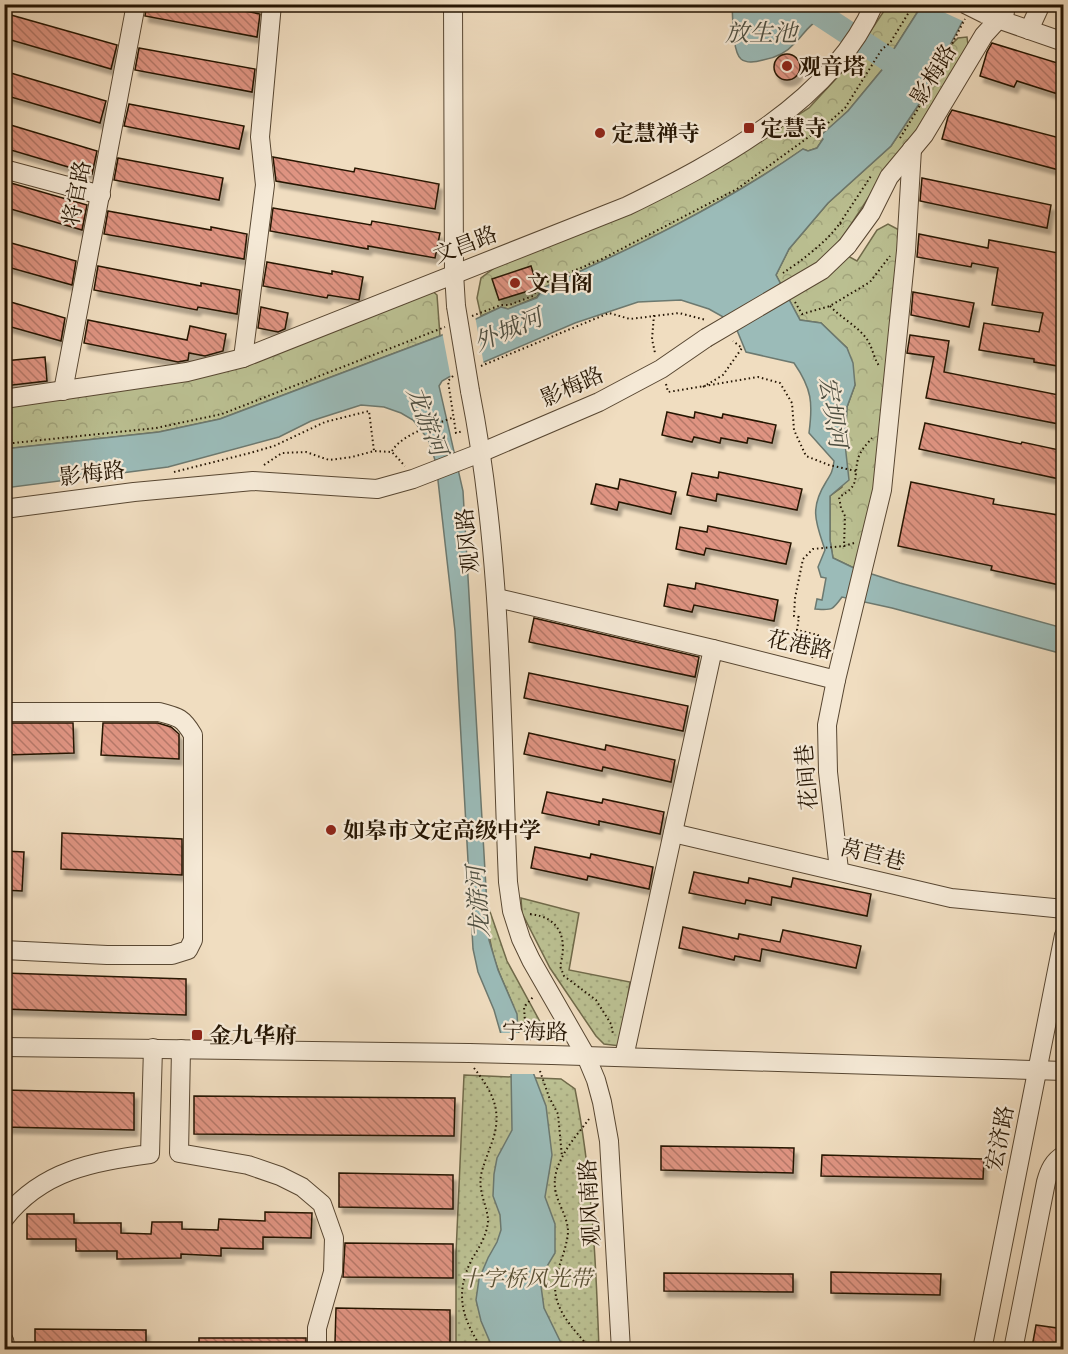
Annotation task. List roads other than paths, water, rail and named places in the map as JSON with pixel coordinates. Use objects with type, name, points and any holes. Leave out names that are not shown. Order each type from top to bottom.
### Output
[{"type":"street","name":"将官路","points":[[63,391],[136,4]]},
{"type":"street","points":[[243,358],[265,185],[260,137],[272,4]]},
{"type":"street","name":"观风路","points":[[453,4],[456,306],[477,428],[472,456],[497,598],[507,870],[512,911],[531,960],[586,1056]]},
{"type":"street","name":"文昌路","points":[[4,399],[187,372],[243,358],[627,206],[680,180],[755,133],[798,102],[834,68],[857,35],[874,4]]},
{"type":"street","points":[[966,11],[992,11],[1034,18],[1064,31]]},
{"type":"street","name":"影梅路","points":[[4,509],[166,488],[253,481],[377,489],[413,479],[472,456],[599,402],[661,369],[706,329],[822,270],[847,246],[871,213],[906,145],[924,135],[984,35],[992,11]]},
{"type":"street","points":[[1034,18],[1064,42]]},
{"type":"street","name":"花港路","points":[[497,598],[836,680],[882,490],[908,216],[906,145]]},
{"type":"street","points":[[4,169],[100,195]]},
{"type":"street","points":[[871,213],[883,204],[892,204],[908,216]]},
{"type":"street","points":[[620,1058],[713,649]]},
{"type":"street","name":"花间巷","points":[[836,680],[827,725],[828,772],[839,870]]},
{"type":"street","points":[[4,712],[159,712],[177,716],[185,722],[193,735],[193,940],[188,950],[172,955],[107,955],[4,950]]},
{"type":"street","name":"莴苣巷","points":[[673,833],[951,898],[1064,909]]},
{"type":"street","name":"宏济路","points":[[982,1350],[1064,935]]},
{"type":"street","name":"宁海路","points":[[4,1047],[466,1053],[1064,1071]]},
{"type":"street","points":[[150,1154],[153,1048]]},
{"type":"street","points":[[179,1153],[181,1049]]},
{"type":"street","name":"观风南路","points":[[586,1056],[602,1102],[609,1141],[621,1350]]},
{"type":"street","points":[[4,1219],[31,1191],[69,1170],[150,1154],[179,1153],[248,1165],[295,1184],[322,1204],[334,1238],[333,1272],[317,1329],[317,1350]]},
{"type":"street","points":[[1012,1350],[1046,1182],[1050,1170],[1058,1158],[1064,1155]]},
{"type":"street","points":[[4,1340],[6,1350]]},
{"type":"water","name":"放生池","points":[[732,5],[824,5],[824,10],[840,21],[834,29],[818,20],[785,52],[767,59],[749,62],[741,59],[736,49]]},
{"type":"water","points":[[922,5],[971,5],[919,104],[891,146],[828,203],[789,249],[776,275],[800,320],[821,323],[847,348],[853,363],[855,385],[847,407],[845,444],[849,480],[830,496],[830,540],[833,558],[856,569],[900,583],[1063,628],[1063,654],[892,608],[842,597],[831,609],[815,609],[817,599],[822,600],[826,578],[821,577],[818,567],[825,550],[817,524],[817,500],[834,461],[809,433],[810,397],[794,363],[746,352],[734,323],[709,309],[681,300],[638,302],[575,323],[449,377],[439,386],[463,491],[489,940],[498,970],[517,1014],[518,1030],[523,1046],[546,1106],[552,1155],[545,1197],[555,1224],[555,1253],[543,1273],[541,1286],[544,1308],[564,1349],[493,1349],[481,1321],[476,1300],[479,1279],[501,1230],[500,1215],[493,1196],[494,1174],[497,1158],[512,1130],[511,1069],[494,1010],[478,972],[473,949],[455,631],[436,463],[428,439],[413,420],[401,413],[384,407],[361,405],[311,421],[279,437],[168,467],[5,488],[4,449],[159,432],[220,419],[440,336],[501,307],[508,309],[537,298],[543,288],[676,225],[741,189],[803,149],[808,151],[817,148],[823,139],[820,136],[848,111],[886,65],[884,55],[894,49]]},
{"type":"waterway","points":[[804,4],[909,73]]},
{"type":"place","name":"观音塔","points":[[787,66]]},
{"type":"place","name":"定慧寺","points":[[749,128]]},
{"type":"place","name":"定慧禅寺","points":[[600,133]]},
{"type":"place","name":"文昌阁","points":[[515,283]]},
{"type":"place","name":"如皋市文定高级中学","points":[[331,830]]},
{"type":"place","name":"金九华府","points":[[197,1035]]},
{"type":"water label","name":"外城河","points":[[508,330]]},
{"type":"water label","name":"宏坝河","points":[[833,412]]},
{"type":"water label","name":"龙游河","points":[[427,421]]},
{"type":"water label","name":"龙游河","points":[[478,902]]},
{"type":"park label","name":"十字桥风光带","points":[[526,1278]]}]
